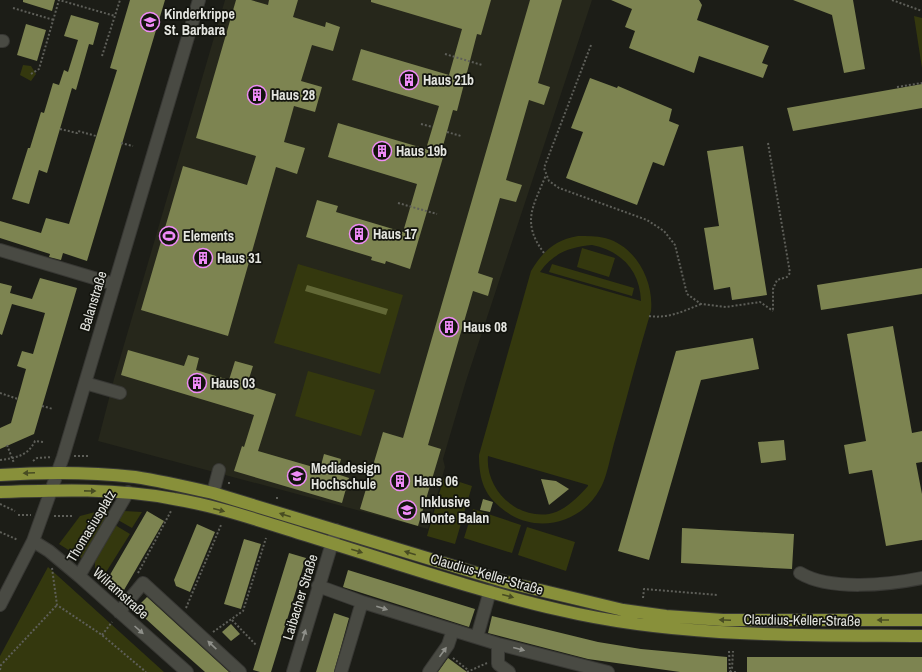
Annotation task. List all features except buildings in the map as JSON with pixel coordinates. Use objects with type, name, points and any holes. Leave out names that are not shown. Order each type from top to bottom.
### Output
[{"type":"main road","name":"Claudius-Keller-Straße","points":[[0,475],[58,473],[135,478],[213,493],[506,582],[622,610],[666,616],[723,620],[922,620]]},
{"type":"main road","name":"Claudius-Keller-Straße","points":[[0,492],[128,492],[178,499],[270,524],[490,591],[563,611],[664,629],[739,634],[922,636]]},
{"type":"street","name":"Balanstraße","points":[[0,605],[33,541],[58,473],[199,0]]},
{"type":"street","points":[[0,250],[114,284]]},
{"type":"street","points":[[85,383],[120,392]]},
{"type":"street","points":[[213,493],[219,470]]},
{"type":"street","name":"Thomasiusplatz","points":[[79,576],[128,492]]},
{"type":"street","name":"Laibacher Straße","points":[[293,672],[336,530]]},
{"type":"street","name":"Wilramstraße","points":[[33,541],[49,551],[79,576],[187,672]]},
{"type":"street","points":[[800,572],[810,579],[851,585],[908,581],[922,578]]},
{"type":"street","points":[[120,612],[143,583],[240,672]]},
{"type":"street","points":[[318,586],[362,602],[498,644],[602,672]]},
{"type":"street","points":[[477,637],[490,591]]},
{"type":"street","points":[[340,672],[362,602]]},
{"type":"street","points":[[429,672],[448,645],[453,630]]},
{"type":"street","points":[[498,644],[498,664],[509,672]]},
{"type":"path","points":[[30,74],[39,69],[59,0],[115,16]]},
{"type":"path","points":[[102,56],[120,0]]},
{"type":"path","points":[[892,0],[922,11]]},
{"type":"path","points":[[13,8],[54,20]]},
{"type":"path","points":[[591,45],[544,168],[546,174],[549,181],[559,188],[647,220],[664,231],[675,245],[688,294],[700,304]]},
{"type":"path","points":[[445,54],[482,65]]},
{"type":"path","points":[[897,87],[922,83]]},
{"type":"path","points":[[421,124],[432,128]]},
{"type":"path","points":[[60,129],[77,133],[78,131],[96,136]]},
{"type":"path","points":[[447,132],[461,136]]},
{"type":"path","points":[[121,143],[133,146]]},
{"type":"path","points":[[649,316],[659,318],[676,314],[700,304],[726,307],[760,302],[773,311],[773,289],[777,280],[787,277],[790,273],[768,143]]},
{"type":"path","points":[[544,252],[534,239],[530,226],[532,212],[546,174]]},
{"type":"path","points":[[398,203],[438,214]]},
{"type":"path","points":[[0,394],[18,399]]},
{"type":"path","points":[[42,406],[53,409]]},
{"type":"path","points":[[0,460],[21,456],[29,451],[35,441],[43,442]]},
{"type":"path","points":[[7,446],[13,458],[14,466]]},
{"type":"path","points":[[33,461],[37,458]]},
{"type":"path","points":[[0,504],[14,511]]},
{"type":"path","points":[[143,583],[136,576],[171,511]]},
{"type":"path","points":[[182,618],[221,525]]},
{"type":"path","points":[[0,532],[18,540]]},
{"type":"path","points":[[203,637],[232,620],[243,611],[266,538]]},
{"type":"path","points":[[49,551],[57,605],[102,635],[146,672]]},
{"type":"path","points":[[643,598],[644,589],[718,596]]},
{"type":"path","points":[[0,670],[1,665],[57,605]]},
{"type":"path","points":[[102,635],[120,612]]},
{"type":"path","points":[[232,620],[257,646]]},
{"type":"path","points":[[448,645],[452,657],[467,671],[486,663],[498,664]]},
{"type":"path","points":[[729,651],[729,670]]},
{"type":"path","points":[[729,670],[732,669],[733,651]]},
{"type":"path","points":[[729,670],[738,672]]},
{"type":"shaded area","points":[[225,0],[592,0],[466,381],[443,459],[445,467],[428,529],[98,441],[114,379]]},
{"type":"shaded area","points":[[914,16],[922,18],[922,68]]},
{"type":"shaded area","points":[[23,65],[31,66],[36,74],[31,81],[20,75]]},
{"type":"shaded area","points":[[578,236],[602,237],[616,242],[626,249],[641,266],[646,277],[651,300],[651,311],[613,445],[607,472],[600,489],[593,500],[573,516],[561,521],[536,523],[511,515],[495,503],[486,490],[480,474],[479,455],[531,271],[545,252],[563,240]],"holes":[[[592,245],[612,252],[627,264],[633,271],[637,280],[641,301],[540,272],[545,265],[563,252],[576,247]],[[488,456],[588,485],[588,486],[571,503],[560,510],[549,514],[525,512],[505,499],[497,490],[491,479],[488,468]]]},
{"type":"shaded area","points":[[582,248],[615,258],[609,277],[577,267]]},
{"type":"shaded area","points":[[298,264],[403,295],[380,374],[274,343]]},
{"type":"shaded area","points":[[552,264],[634,288],[632,296],[549,272]]},
{"type":"shaded area","points":[[307,285],[388,309],[386,315],[305,291]]},
{"type":"shaded area","points":[[308,371],[375,390],[361,436],[295,416]]},
{"type":"shaded area","points":[[444,477],[472,486],[455,544],[427,536]]},
{"type":"shaded area","points":[[473,509],[521,525],[512,553],[464,538]]},
{"type":"shaded area","points":[[103,510],[112,512],[83,559],[59,544],[80,516]]},
{"type":"shaded area","points":[[124,511],[142,512],[132,528],[118,520]]},
{"type":"shaded area","points":[[115,525],[130,534],[103,577],[95,568],[95,558]]},
{"type":"shaded area","points":[[527,527],[575,542],[566,571],[518,555]]},
{"type":"shaded area","points":[[48,567],[164,672],[0,672],[0,656]]},
{"type":"place","name":"Kinderkrippe St. Barbara","points":[[150,22]]},
{"type":"place","name":"Haus 21b","points":[[409,80]]},
{"type":"place","name":"Haus 28","points":[[257,95]]},
{"type":"place","name":"Haus 19b","points":[[382,151]]},
{"type":"place","name":"Haus 17","points":[[359,234]]},
{"type":"place","name":"Elements","points":[[169,236]]},
{"type":"place","name":"Haus 31","points":[[203,258]]},
{"type":"place","name":"Haus 08","points":[[449,327]]},
{"type":"place","name":"Haus 03","points":[[197,383]]},
{"type":"place","name":"Mediadesign Hochschule","points":[[297,476]]},
{"type":"place","name":"Haus 06","points":[[400,481]]},
{"type":"place","name":"Inklusive Monte Balan","points":[[407,510]]}]
